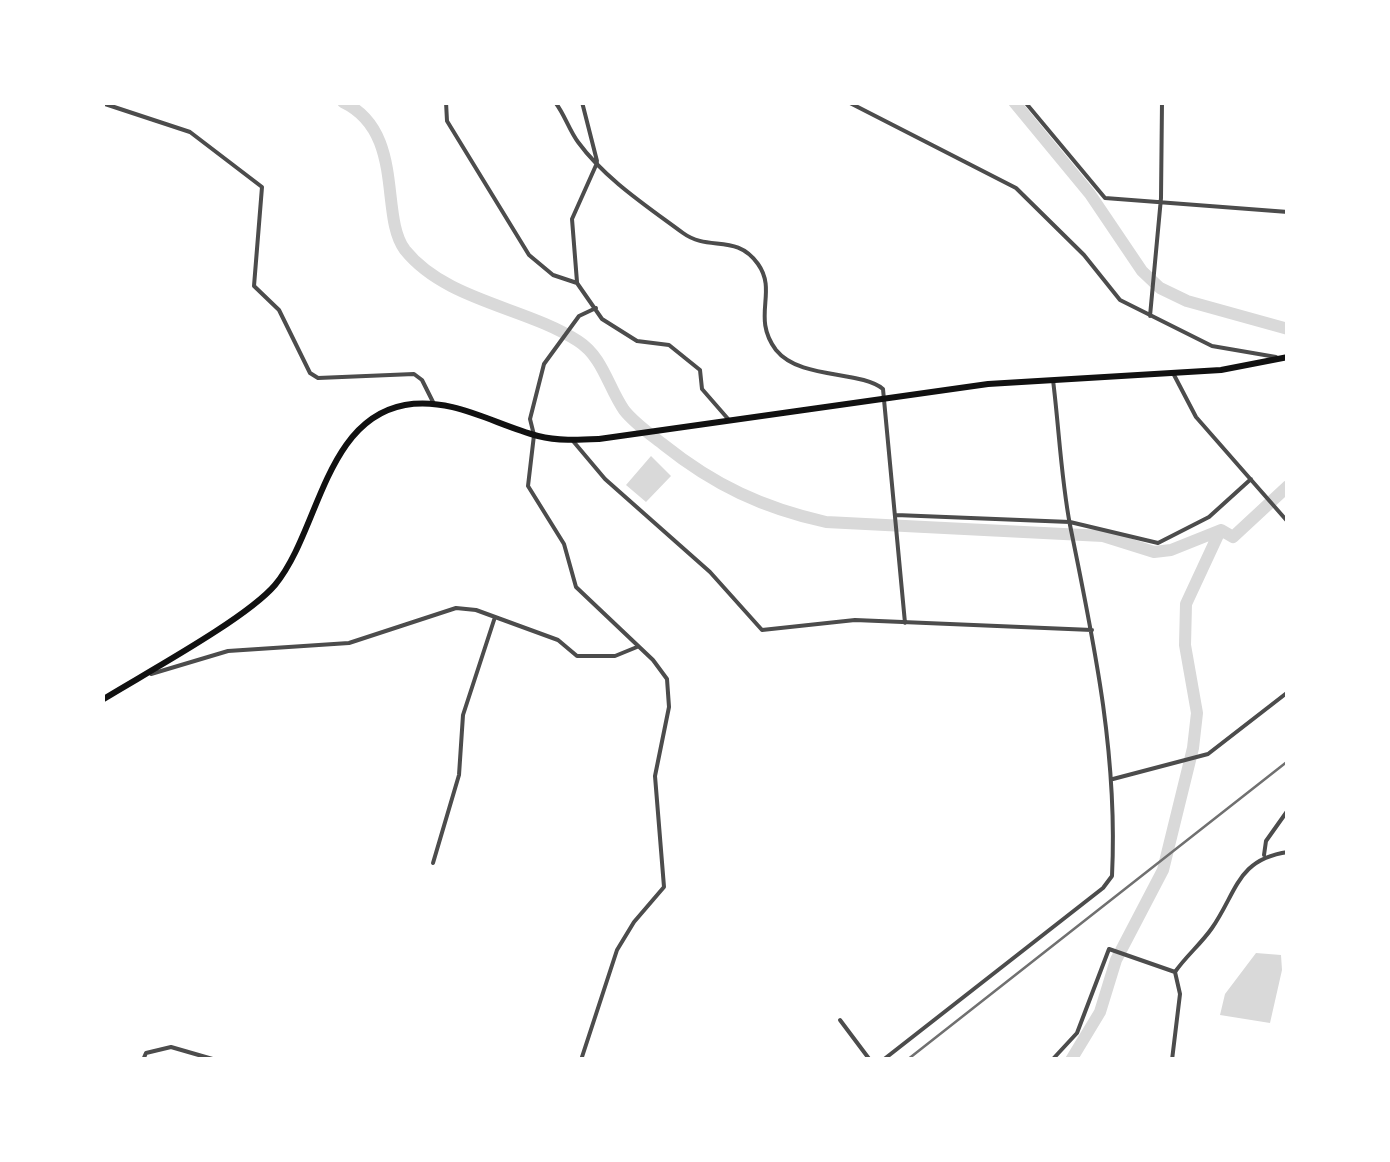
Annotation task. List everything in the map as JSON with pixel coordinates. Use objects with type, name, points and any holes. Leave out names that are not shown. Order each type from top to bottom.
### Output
[{"type":"main road","points":[[102,700],[272,589],[292,559],[333,469],[369,422],[404,406],[456,407],[534,435],[573,441],[1052,378],[1220,370],[1284,357]]},
{"type":"street","points":[[446,102],[447,121],[529,255],[553,275],[578,283]]},
{"type":"street","points":[[555,102],[576,140],[597,162],[684,233],[706,242],[734,243],[759,265],[768,288],[762,326],[776,350],[832,377],[880,385],[887,398],[905,623]]},
{"type":"street","points":[[582,102],[597,162],[572,219],[578,283],[602,319],[637,341],[669,345],[700,370],[702,389],[729,421]]},
{"type":"street","points":[[848,102],[1010,184],[1077,248],[1120,300],[1212,346],[1284,357]]},
{"type":"street","points":[[1025,102],[1105,198],[1288,212]]},
{"type":"street","points":[[1150,316],[1160,202],[1162,102]]},
{"type":"street","points":[[102,103],[190,132],[262,187],[254,286],[279,310],[310,374],[318,378],[414,374],[422,380],[434,404]]},
{"type":"street","points":[[581,1060],[617,950],[634,922],[664,888],[655,776],[669,688],[654,660],[576,587],[564,544],[534,500],[528,476],[534,435],[530,419],[544,364],[579,316],[596,308]]},
{"type":"street","points":[[1173,373],[1196,417],[1288,522]]},
{"type":"street","points":[[883,1060],[1104,888],[1112,876],[1113,779],[1092,630],[1070,522],[1052,378]]},
{"type":"street","points":[[573,441],[605,479],[710,572],[762,630],[855,620],[1092,630]]},
{"type":"street","points":[[896,515],[1070,522],[1158,543],[1209,517],[1251,479]]},
{"type":"street","points":[[142,675],[168,672],[228,651],[348,643],[450,609],[476,610],[558,640],[577,656],[615,656],[637,647]]},
{"type":"street","points":[[433,864],[459,775],[464,715],[495,617]]},
{"type":"street","points":[[1113,779],[1119,774],[1208,754],[1288,692]]},
{"type":"street","points":[[1264,855],[1266,841],[1288,810]]},
{"type":"street","points":[[1175,972],[1215,924],[1248,868],[1264,855],[1288,852]]},
{"type":"street","points":[[1052,1060],[1077,1033],[1109,949],[1175,972]]},
{"type":"street","points":[[1172,1060],[1180,994],[1175,972]]},
{"type":"street","points":[[840,1020],[870,1060]]},
{"type":"street","points":[[143,1060],[146,1053],[171,1047],[216,1060]]},
{"type":"shaded area","points":[[651,456],[671,476],[646,502],[626,485]]},
{"type":"shaded area","points":[[1256,953],[1281,955],[1282,970],[1270,1023],[1220,1015],[1225,994]]},
{"type":"waterway","points":[[343,102],[363,116],[376,133],[388,175],[397,235],[422,267],[464,292],[578,341],[593,355],[632,419],[683,459],[740,493],[781,510],[826,522],[1103,536],[1154,552],[1171,550],[1221,530]]},
{"type":"waterway","points":[[1014,102],[1090,194],[1142,271],[1160,288],[1187,301],[1288,329]]},
{"type":"waterway","points":[[1221,530],[1233,537],[1288,486]]},
{"type":"waterway","points":[[1071,1060],[1100,1012],[1116,960],[1163,870],[1193,748],[1197,713],[1185,645],[1186,604],[1219,533]]},
{"type":"railway","points":[[907,1060],[1288,761]]}]
